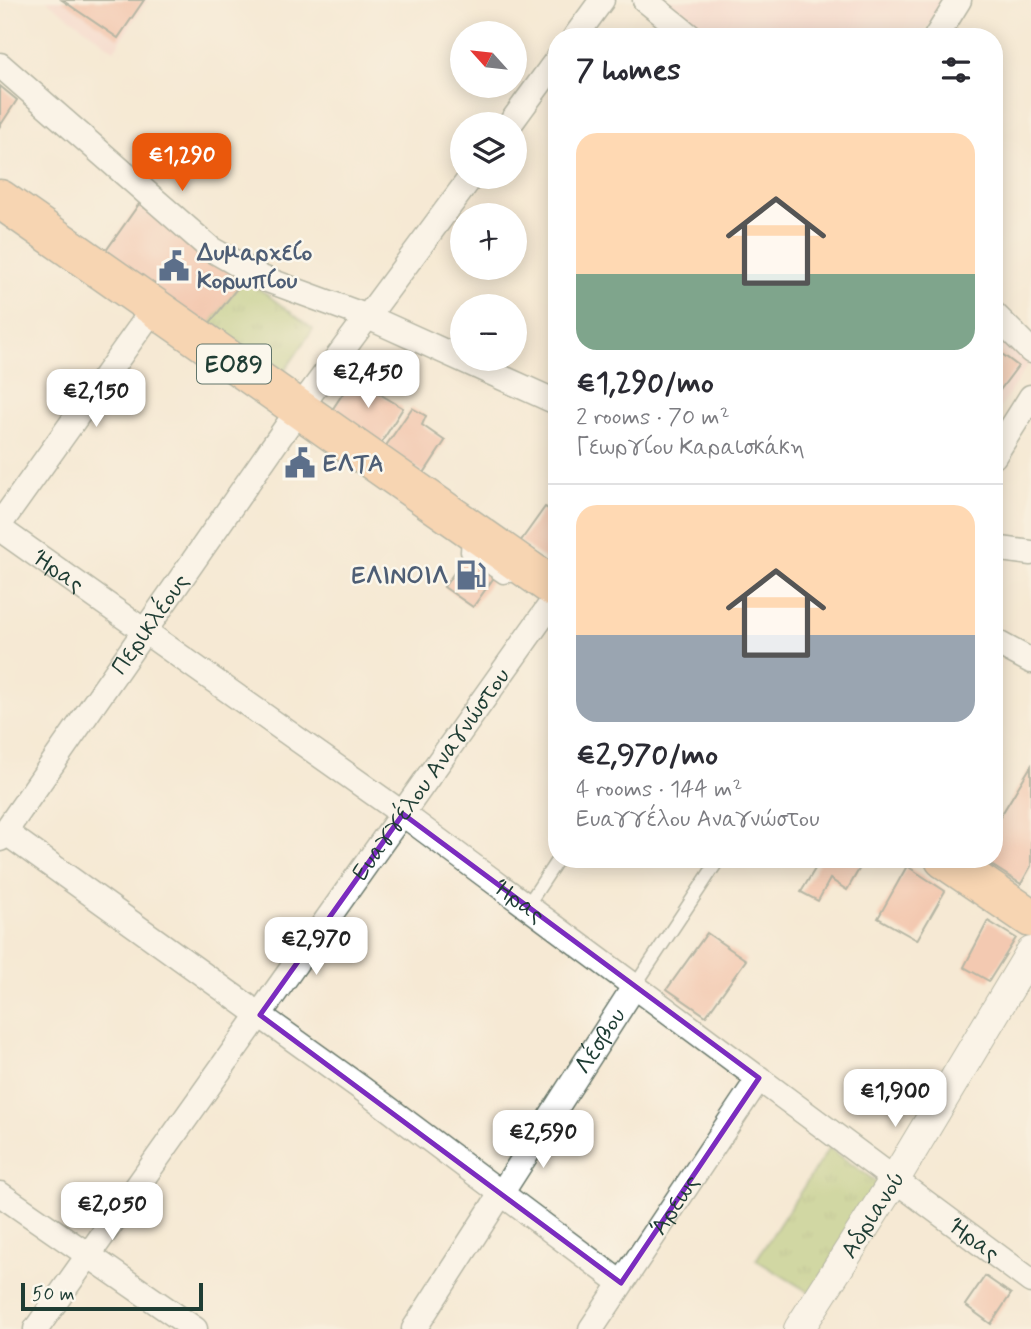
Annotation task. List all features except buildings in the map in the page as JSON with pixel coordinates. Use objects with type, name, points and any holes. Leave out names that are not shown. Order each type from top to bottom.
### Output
[{"type":"main road","name":"ΕΟ89","points":[[0,199],[548,586]]},
{"type":"main road","points":[[957,868],[1031,918]]},
{"type":"street","points":[[582,28],[602,0]]},
{"type":"street","points":[[645,0],[680,28]]},
{"type":"street","points":[[942,28],[959,0]]},
{"type":"street","points":[[0,65],[211,249],[262,278],[368,317],[548,398]]},
{"type":"street","points":[[519,112],[548,72]]},
{"type":"street","name":"Περικλέους","points":[[2,835],[299,409],[462,189]]},
{"type":"street","points":[[0,526],[154,308]]},
{"type":"street","points":[[1003,323],[1031,351]]},
{"type":"street","points":[[1003,442],[1031,397]]},
{"type":"street","name":"Ήρας","points":[[0,526],[402,814],[1031,1281]]},
{"type":"street","points":[[1003,549],[1031,553]]},
{"type":"street","name":"Ευαγγέλου Αναγνώστου","points":[[36,1329],[402,814],[548,586]]},
{"type":"street","points":[[1003,646],[1031,661]]},
{"type":"street","points":[[2,835],[260,1015],[621,1283]]},
{"type":"street","name":"Αδριανού","points":[[799,1329],[895,1179],[1031,952]]},
{"type":"street","name":"Λέσβου","points":[[414,1329],[634,987]]},
{"type":"street","name":"Άρεως","points":[[591,1329],[759,1078]]},
{"type":"street","points":[[0,1194],[195,1329]]},
{"type":"lane","points":[[527,906],[552,868]]},
{"type":"lane","name":"Λέσβου","points":[[634,987],[713,868]]},
{"type":"highlighted area","points":[[403,814],[759,1078],[621,1283],[260,1015]]},
{"type":"shaded area","points":[[46,0],[148,0],[114,50]]},
{"type":"shaded area","points":[[667,0],[944,0],[927,28],[702,28]]},
{"type":"shaded area","points":[[1003,338],[1029,363],[1003,403]]},
{"type":"green space","points":[[245,278],[313,329],[280,378],[206,328]]},
{"type":"green space","points":[[829,1148],[878,1183],[812,1294],[756,1260]]},
{"type":"place","name":"Δυμαρχείο Κορωπίου","points":[[174,266]]},
{"type":"place","name":"ΕΛΤΑ","points":[[300,463]]},
{"type":"place","name":"ΕΛΙΝΟΙΛ","points":[[471,575]]}]
